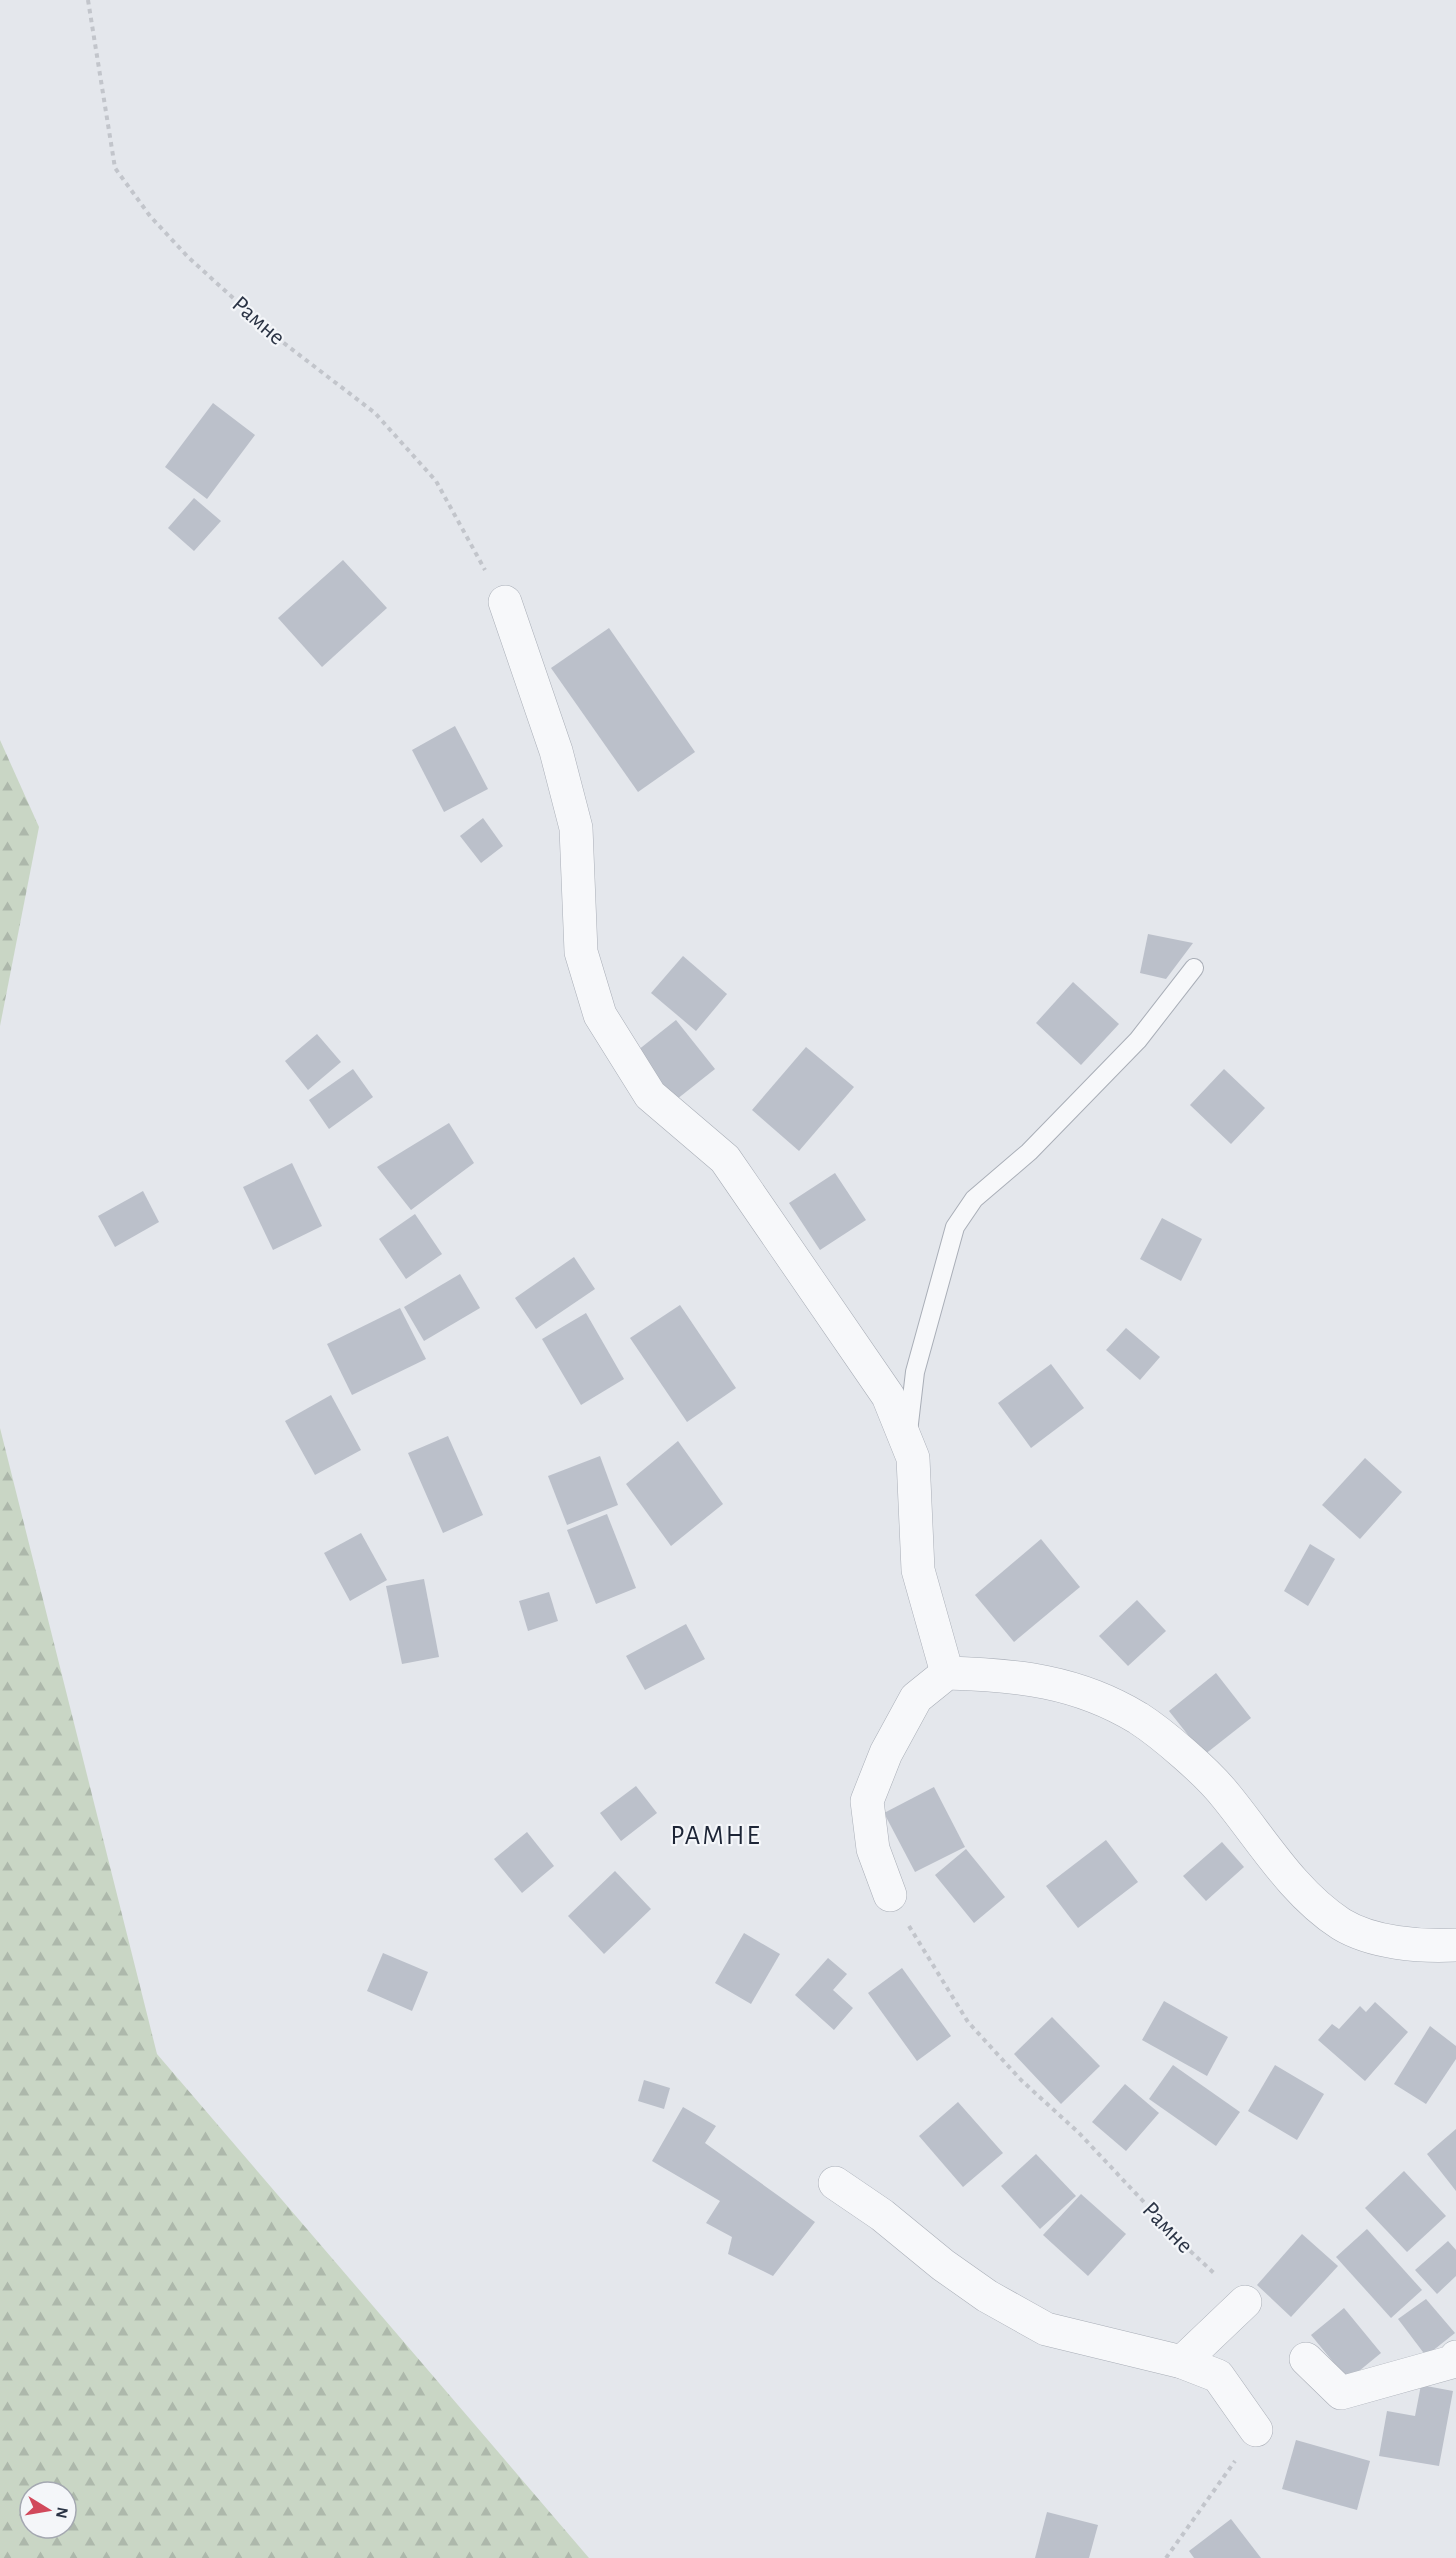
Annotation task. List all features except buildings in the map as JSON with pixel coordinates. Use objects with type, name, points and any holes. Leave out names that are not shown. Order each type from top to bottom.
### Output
[{"type":"street","points":[[505,602],[556,751],[576,828],[581,952],[600,1015],[650,1095],[724,1158],[888,1396],[913,1458],[918,1570],[947,1673]]},
{"type":"street","points":[[890,1895],[873,1849],[867,1801],[886,1753],[916,1698],[947,1673],[1008,1675],[1080,1689],[1139,1719],[1224,1794],[1301,1891],[1342,1924],[1385,1941],[1456,1945]]},
{"type":"street","points":[[835,2183],[882,2215],[943,2265],[987,2296],[1046,2329],[1182,2362],[1218,2376],[1256,2430]]},
{"type":"street","points":[[1182,2362],[1245,2302]]},
{"type":"street","points":[[1306,2359],[1341,2393],[1452,2362],[1456,2356]]},
{"type":"lane","points":[[906,1443],[915,1372],[955,1227],[974,1199],[1029,1152],[1138,1040],[1194,968]]},
{"type":"path","name":"Рамне","points":[[88,0],[116,168],[150,216],[188,257],[276,337],[375,412],[436,481],[505,602]]},
{"type":"path","name":"Рамне","points":[[890,1895],[968,2022],[1021,2080],[1079,2133],[1188,2249],[1245,2302]]},
{"type":"path","points":[[1166,2558],[1256,2430]]},
{"type":"green space","points":[[0,740],[39,827],[0,1026]]},
{"type":"green space","points":[[0,1428],[157,2054],[589,2558],[0,2558]]},
{"type":"district","name":"РАМНЕ","points":[[716,1835]]}]
